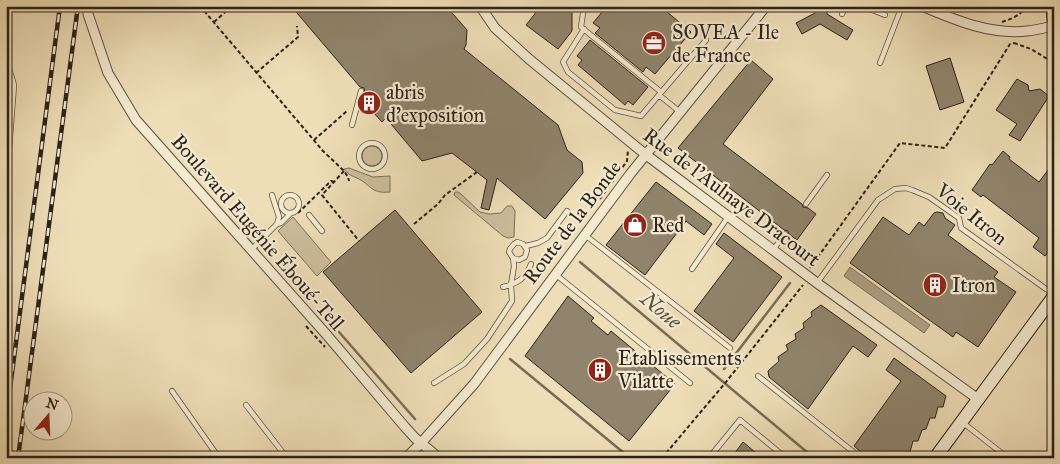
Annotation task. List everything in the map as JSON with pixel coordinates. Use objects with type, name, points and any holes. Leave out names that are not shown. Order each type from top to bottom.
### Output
[{"type":"street","name":"Boulevard Eugénie Éboué-Tell","points":[[88,6],[88,14],[108,73],[136,120],[326,334],[404,427],[438,458]]},
{"type":"street","name":"Rue de l'Aulnaye Dracourt","points":[[480,6],[495,28],[529,59],[632,143],[817,283],[978,399]]},
{"type":"street","name":"Route de la Bonde","points":[[406,458],[474,384],[584,234],[766,6]]},
{"type":"street","points":[[922,6],[974,26],[1026,31],[1054,26]]},
{"type":"street","points":[[1052,6],[1054,21]]},
{"type":"street","points":[[935,458],[1054,294]]},
{"type":"lane","points":[[584,6],[581,27],[680,112]]},
{"type":"lane","points":[[842,14],[846,6]]},
{"type":"lane","points":[[862,6],[885,15]]},
{"type":"lane","points":[[880,64],[902,6]]},
{"type":"lane","points":[[584,29],[563,62],[568,72],[615,110],[640,116],[706,40]]},
{"type":"lane","points":[[6,58],[14,86],[6,190]]},
{"type":"lane","points":[[352,125],[361,91]]},
{"type":"lane","points":[[368,143],[379,145],[385,151],[386,158],[382,166],[372,170],[365,167],[359,155],[362,148],[368,143]]},
{"type":"lane","points":[[806,204],[827,175]]},
{"type":"lane","name":"Voie Itron","points":[[817,283],[878,200],[895,189],[906,188],[929,197],[959,218],[961,228],[1054,294]]},
{"type":"lane","points":[[272,195],[279,217],[277,224]]},
{"type":"lane","points":[[251,250],[277,224],[280,224],[294,214],[297,210],[299,204],[296,198],[290,196],[283,198],[281,205],[284,211],[294,214]]},
{"type":"lane","points":[[434,383],[464,364],[487,338],[512,301],[511,285],[514,266],[510,252],[511,246],[517,242],[526,246],[547,238],[567,211]]},
{"type":"lane","points":[[309,215],[322,231]]},
{"type":"lane","points":[[692,269],[729,217]]},
{"type":"lane","points":[[584,234],[730,348]]},
{"type":"lane","points":[[773,250],[785,234]]},
{"type":"lane","points":[[513,258],[519,260],[525,257],[527,254],[526,246]]},
{"type":"lane","points":[[503,287],[521,280],[528,272],[531,264]]},
{"type":"lane","points":[[555,274],[690,383]]},
{"type":"lane","points":[[758,376],[860,458]]},
{"type":"lane","points":[[172,391],[219,458]]},
{"type":"lane","points":[[246,405],[286,458]]},
{"type":"lane","points":[[709,458],[740,420],[786,458]]},
{"type":"lane","points":[[961,421],[1008,458]]},
{"type":"path","points":[[200,6],[323,151],[344,171],[348,176],[348,181]]},
{"type":"path","points":[[214,22],[232,6]]},
{"type":"path","points":[[997,27],[1023,12],[1026,6]]},
{"type":"path","points":[[256,73],[298,37],[297,26]]},
{"type":"path","points":[[809,270],[900,143],[945,148],[1010,44],[1014,43],[1031,49],[1054,63]]},
{"type":"path","points":[[314,140],[347,111],[373,112]]},
{"type":"path","points":[[599,200],[627,161],[628,149],[632,143]]},
{"type":"path","points":[[344,171],[322,195],[359,241]]},
{"type":"path","points":[[414,224],[438,204],[445,195],[477,172]]},
{"type":"path","points":[[294,214],[331,181],[334,182]]},
{"type":"path","points":[[662,458],[805,283]]},
{"type":"shaded area","points":[[372,146],[379,149],[382,156],[379,163],[372,166],[365,163],[362,156],[365,149]]},
{"type":"shaded area","points":[[349,168],[373,177],[390,176],[390,192],[375,190],[350,175],[344,169]]},
{"type":"shaded area","points":[[455,192],[461,194],[480,212],[489,214],[501,213],[507,206],[512,206],[515,211],[514,237],[508,238],[503,236],[454,195]]},
{"type":"shaded area","points":[[293,217],[331,262],[317,276],[278,231]]},
{"type":"shaded area","points":[[850,267],[930,325],[924,333],[844,276]]},
{"type":"building","points":[[291,6],[446,6],[467,30],[464,49],[558,125],[567,150],[582,162],[583,173],[545,219],[497,178],[489,210],[481,208],[487,180],[452,153],[422,161],[386,118],[382,122],[373,112],[366,102],[370,98],[365,93],[364,88],[360,87]]},
{"type":"building","points":[[541,6],[568,6],[572,9],[572,31],[558,49],[526,25]]},
{"type":"building","points":[[607,6],[660,6],[691,32],[655,74],[646,67],[643,72],[595,33],[600,28],[593,23]]},
{"type":"building","points":[[815,6],[827,6],[827,14],[853,30],[847,40],[820,24],[802,34],[796,23],[815,13]]},
{"type":"building","points":[[590,40],[648,87],[633,105],[628,101],[625,105],[578,65],[582,60],[577,56]]},
{"type":"building","points":[[950,58],[964,102],[940,110],[926,66]]},
{"type":"building","points":[[751,60],[773,79],[723,144],[802,204],[803,207],[816,214],[797,240],[788,231],[784,230],[678,148]]},
{"type":"building","points":[[1017,79],[1028,85],[1029,91],[1040,89],[1049,96],[1020,141],[1009,135],[1017,124],[996,110]]},
{"type":"building","points":[[1003,151],[1010,157],[1009,159],[1039,182],[1054,162],[1054,245],[1045,256],[1033,247],[1039,238],[983,195],[981,197],[972,190],[990,164],[992,165]]},
{"type":"building","points":[[656,182],[712,224],[704,235],[686,221],[645,275],[606,245]]},
{"type":"building","points":[[395,210],[482,312],[411,373],[323,272]]},
{"type":"building","name":"Itron","points":[[934,213],[943,213],[945,218],[955,225],[948,235],[998,272],[994,277],[1016,292],[978,347],[956,332],[953,337],[850,263],[883,217],[909,235],[919,222],[924,226]]},
{"type":"building","points":[[724,233],[782,277],[733,342],[694,311],[734,258],[716,244]]},
{"type":"building","name":"Etablissements Vilatte","points":[[568,296],[594,318],[591,321],[608,335],[611,331],[675,384],[629,441],[525,356]]},
{"type":"building","points":[[821,305],[877,345],[868,357],[853,346],[808,409],[769,377],[768,371],[779,361],[778,357],[788,350],[786,345],[796,339],[795,334],[804,328],[803,323],[812,316],[811,312]]},
{"type":"building","points":[[894,358],[946,396],[943,407],[938,407],[935,418],[930,418],[926,429],[922,430],[918,441],[913,441],[910,452],[905,452],[903,458],[868,458],[854,446],[901,381],[886,370]]},
{"type":"building","points":[[743,442],[762,458],[731,458]]},
{"type":"waterway","name":"Noue","points":[[580,262],[814,458]]},
{"type":"waterway","name":"Noue","points":[[724,369],[790,283]]},
{"type":"waterway","name":"Noue","points":[[339,332],[415,419]]},
{"type":"waterway","name":"Noue","points":[[510,359],[630,458]]},
{"type":"railway","points":[[6,419],[60,6]]},
{"type":"railway","points":[[18,458],[78,6]]},
{"type":"place","name":"SOVEA - Ile de France","points":[[654,43]]},
{"type":"place","name":"abris d’exposition","points":[[369,103]]},
{"type":"place","name":"Red","points":[[635,225]]},
{"type":"place","name":"Itron","points":[[935,285]]},
{"type":"place","name":"Etablissements Vilatte","points":[[600,370]]}]
